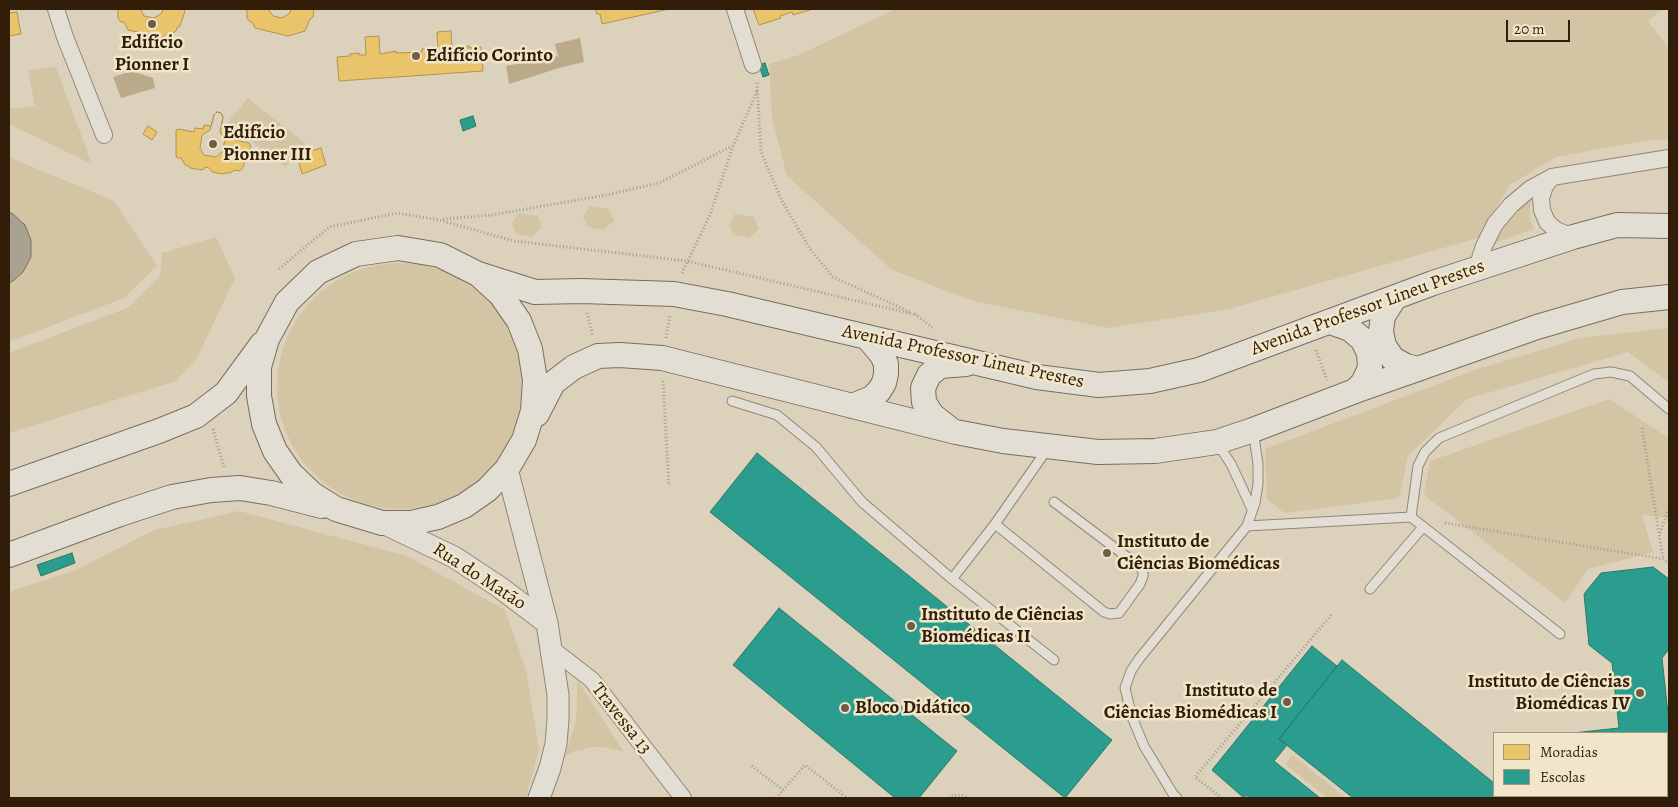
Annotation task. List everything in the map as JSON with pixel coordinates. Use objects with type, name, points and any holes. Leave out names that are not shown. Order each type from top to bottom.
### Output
[{"type":"main road","name":"Avenida Professor Lineu Prestes","points":[[478,274],[535,292],[581,291],[674,294],[727,304],[1037,376],[1099,385],[1150,381],[1199,370],[1395,297],[1573,237],[1617,225],[1669,226]]},
{"type":"main road","points":[[9,484],[196,416],[226,393],[266,339],[287,302],[318,272],[356,254],[398,248],[440,255],[478,274],[501,295],[519,321],[530,350],[535,380],[533,411],[524,440]]},
{"type":"main road","points":[[1395,297],[1383,316],[1381,331],[1384,346],[1393,359],[1418,370]]},
{"type":"main road","points":[[9,555],[172,497],[211,490],[240,488],[271,493],[336,509],[382,523],[411,523],[438,517],[464,506],[488,490],[507,469],[553,383],[574,367],[598,356],[620,355],[662,358],[956,432],[1003,441],[1098,452],[1155,451],[1217,442],[1537,327],[1622,302],[1669,297]]},
{"type":"main road","points":[[1319,326],[1350,329],[1362,339],[1369,353],[1370,368],[1364,383],[1355,391]]},
{"type":"main road","points":[[852,406],[872,398],[884,383],[886,364],[882,355],[868,338]]},
{"type":"main road","points":[[266,339],[260,367],[259,396],[264,424],[275,451],[291,474],[312,494],[336,509]]},
{"type":"main road","points":[[956,432],[932,415],[924,402],[923,388],[929,375],[940,366],[978,363]]},
{"type":"street","points":[[56,9],[65,37],[104,135]]},
{"type":"street","points":[[735,9],[753,66]]},
{"type":"street","points":[[1477,268],[1484,246],[1496,224],[1511,205],[1530,189],[1552,176],[1669,158]]},
{"type":"street","points":[[1552,176],[1545,186],[1541,198],[1542,210],[1547,222],[1556,230],[1573,237]]},
{"type":"street","name":"Rua do Matão","points":[[507,469],[547,623],[558,694],[556,744],[539,798]]},
{"type":"street","name":"Rua do Matão","points":[[382,523],[454,556],[547,623]]},
{"type":"street","name":"Travessa 13","points":[[552,649],[592,680],[683,798]]},
{"type":"lane","points":[[1411,518],[1418,466],[1425,452],[1440,438],[1594,374],[1611,372],[1630,376],[1669,409]]},
{"type":"lane","points":[[732,400],[777,415],[816,447],[862,502],[952,579],[1054,660]]},
{"type":"lane","points":[[1177,798],[1144,746],[1132,717],[1126,688],[1131,671],[1139,659],[1248,526],[1258,484],[1258,464],[1253,430]]},
{"type":"lane","points":[[1217,442],[1231,464],[1252,509]]},
{"type":"lane","points":[[952,579],[995,524],[1049,447]]},
{"type":"lane","points":[[995,524],[1104,612],[1110,614],[1118,613],[1140,584],[1144,576],[1143,572],[1139,566],[1054,502]]},
{"type":"lane","points":[[1248,526],[1411,518],[1560,634]]},
{"type":"lane","points":[[1370,589],[1423,527]]},
{"type":"path","points":[[753,66],[758,79],[760,152],[782,201],[810,249],[834,277],[917,315],[940,333]]},
{"type":"path","points":[[669,486],[662,358],[674,294],[710,215],[732,146],[757,91]]},
{"type":"path","points":[[439,220],[501,213],[606,195],[658,182],[732,146]]},
{"type":"path","points":[[279,269],[329,227],[397,213],[439,220],[514,241],[688,261],[917,315]]},
{"type":"path","points":[[581,291],[598,356]]},
{"type":"path","points":[[1319,326],[1334,399]]},
{"type":"path","points":[[207,407],[230,489]]},
{"type":"path","points":[[1642,428],[1664,559],[1669,564]]},
{"type":"path","points":[[1660,536],[1669,509]]},
{"type":"path","points":[[1445,523],[1664,559]]},
{"type":"path","points":[[1222,798],[1195,777],[1333,613]]},
{"type":"path","points":[[776,798],[804,765],[847,798]]},
{"type":"path","points":[[752,766],[783,790]]},
{"type":"path","points":[[949,798],[962,794],[967,798]]},
{"type":"shaded area","points":[[895,9],[1662,9],[1648,21],[1669,49],[1669,139],[1643,141],[1556,157],[1510,185],[1478,238],[1229,309],[1109,328],[973,301],[892,270],[787,176],[772,119],[769,64],[799,55]]},
{"type":"shaded area","points":[[580,38],[584,62],[509,84],[506,66],[558,56],[555,44]]},
{"type":"shaded area","points":[[56,67],[92,164],[9,124],[9,109],[35,106],[28,70]]},
{"type":"shaded area","points":[[132,71],[153,78],[155,88],[121,98],[113,77]]},
{"type":"shaded area","points":[[248,98],[306,144],[285,167],[227,123]]},
{"type":"shaded area","points":[[9,157],[114,201],[157,266],[124,298],[9,342]]},
{"type":"shaded area","points":[[1531,199],[1529,215],[1534,229],[1491,244],[1506,220]]},
{"type":"shaded area","points":[[590,206],[609,209],[614,221],[603,230],[588,227],[583,217]]},
{"type":"shaded area","points":[[519,213],[538,216],[542,227],[532,237],[516,234],[512,223]]},
{"type":"shaded area","points":[[735,214],[754,217],[759,229],[749,238],[733,235],[729,225]]},
{"type":"shaded area","points":[[216,237],[235,278],[196,360],[176,381],[9,433],[9,353],[127,308],[160,276],[162,253]]},
{"type":"shaded area","points":[[412,263],[436,268],[458,277],[469,283],[487,299],[503,317],[514,339],[521,362],[523,386],[521,410],[514,433],[503,455],[487,473],[469,489],[436,504],[412,509],[388,509],[364,504],[331,489],[297,455],[286,433],[279,410],[277,374],[282,350],[297,317],[331,283],[353,272],[376,265]]},
{"type":"shaded area","points":[[1669,328],[1669,382],[1628,352],[1467,399],[1408,456],[1399,498],[1284,513],[1267,499],[1265,449],[1475,370],[1580,338]]},
{"type":"shaded area","points":[[1609,399],[1669,438],[1669,518],[1642,515],[1653,552],[1588,569],[1565,603],[1424,495],[1430,461]]},
{"type":"shaded area","points":[[239,511],[407,556],[505,610],[526,670],[539,749],[526,798],[9,798],[9,594],[14,590],[76,570],[154,530]]},
{"type":"shaded area","points":[[577,680],[624,752],[604,747],[595,747],[575,751],[565,756],[576,719]]},
{"type":"shaded area","points":[[1293,755],[1346,798],[1327,798],[1285,764]]},
{"type":"building: Moradias","name":"Edifício Pionner I","points":[[118,9],[184,9],[185,11],[180,26],[176,31],[162,37],[128,30],[124,22],[121,22],[118,18]]},
{"type":"building: Moradias","points":[[140,9],[163,9],[162,13],[154,18],[144,16]]},
{"type":"building: Moradias","points":[[247,9],[314,10],[313,17],[310,19],[305,31],[288,36],[255,28],[247,18]]},
{"type":"building: Moradias","points":[[268,9],[291,9],[290,13],[282,18],[273,16]]},
{"type":"building: Moradias","points":[[595,9],[669,9],[602,24],[600,14],[597,14]]},
{"type":"building: Moradias","points":[[753,9],[813,9],[793,15],[792,12],[780,16],[781,18],[759,25]]},
{"type":"building: Moradias","points":[[17,12],[21,34],[9,36],[9,13]]},
{"type":"building: Moradias","name":"Edifício Corinto","points":[[451,31],[452,49],[469,46],[469,48],[481,47],[483,71],[339,81],[337,57],[359,53],[359,55],[366,55],[365,37],[379,36],[380,54],[396,51],[396,53],[422,52],[422,49],[438,50],[437,32]]},
{"type":"building: Moradias","points":[[217,112],[221,113],[223,117],[220,132],[225,140],[222,152],[216,157],[204,155],[200,148],[202,135],[210,130],[214,115]]},
{"type":"building: Moradias","name":"Edifício Pionner III","points":[[217,112],[221,113],[223,117],[221,128],[228,130],[227,135],[234,137],[234,140],[249,143],[251,146],[242,169],[239,171],[235,170],[222,174],[212,172],[206,167],[202,170],[190,168],[185,165],[181,158],[177,158],[176,130],[194,132],[195,128],[203,129],[204,125],[211,126],[214,115]]},
{"type":"building: Moradias","points":[[148,126],[157,132],[152,140],[143,134]]},
{"type":"building: Moradias","points":[[321,148],[326,165],[302,174],[297,155]]},
{"type":"building: Escolas","points":[[765,63],[769,75],[763,77],[759,65]]},
{"type":"building: Escolas","points":[[473,116],[476,126],[463,131],[460,120]]},
{"type":"building: Escolas","name":"Instituto de Ciências Biomédicas II","points":[[757,453],[1112,740],[1065,798],[710,512]]},
{"type":"building: Escolas","points":[[72,553],[75,563],[41,576],[37,565]]},
{"type":"building: Escolas","name":"Instituto de Ciências Biomédicas IV","points":[[1653,567],[1669,579],[1669,649],[1662,658],[1669,723],[1669,774],[1668,732],[1582,732],[1619,728],[1612,663],[1589,645],[1584,594],[1601,573]]},
{"type":"building: Escolas","name":"Bloco Didático","points":[[779,608],[957,751],[919,798],[895,798],[733,665]]},
{"type":"building: Escolas","name":"Instituto de Ciências Biomédicas I","points":[[1312,646],[1337,666],[1279,739],[1287,745],[1274,761],[1320,798],[1250,798],[1246,795],[1244,798],[1212,770]]},
{"type":"building: Escolas","points":[[1342,660],[1493,782],[1493,797],[1513,798],[1353,798],[1279,739]]},
{"type":"building: Escolas","points":[[1628,797],[1664,798],[1628,798]]},
{"type":"building: Outros","points":[[9,212],[25,225],[31,240],[31,257],[23,272],[9,283]]},
{"type":"place","name":"Edifício Pionner I","points":[[152,24]]},
{"type":"place","name":"Edifício Corinto","points":[[416,56]]},
{"type":"place","name":"Edifício Pionner III","points":[[213,144]]},
{"type":"place","name":"Instituto de Ciências Biomédicas","points":[[1107,553]]},
{"type":"place","name":"Instituto de Ciências Biomédicas II","points":[[911,626]]},
{"type":"place","name":"Instituto de Ciências Biomédicas IV","points":[[1640,693]]},
{"type":"place","name":"Instituto de Ciências Biomédicas I","points":[[1287,702]]},
{"type":"place","name":"Bloco Didático","points":[[845,708]]}]
